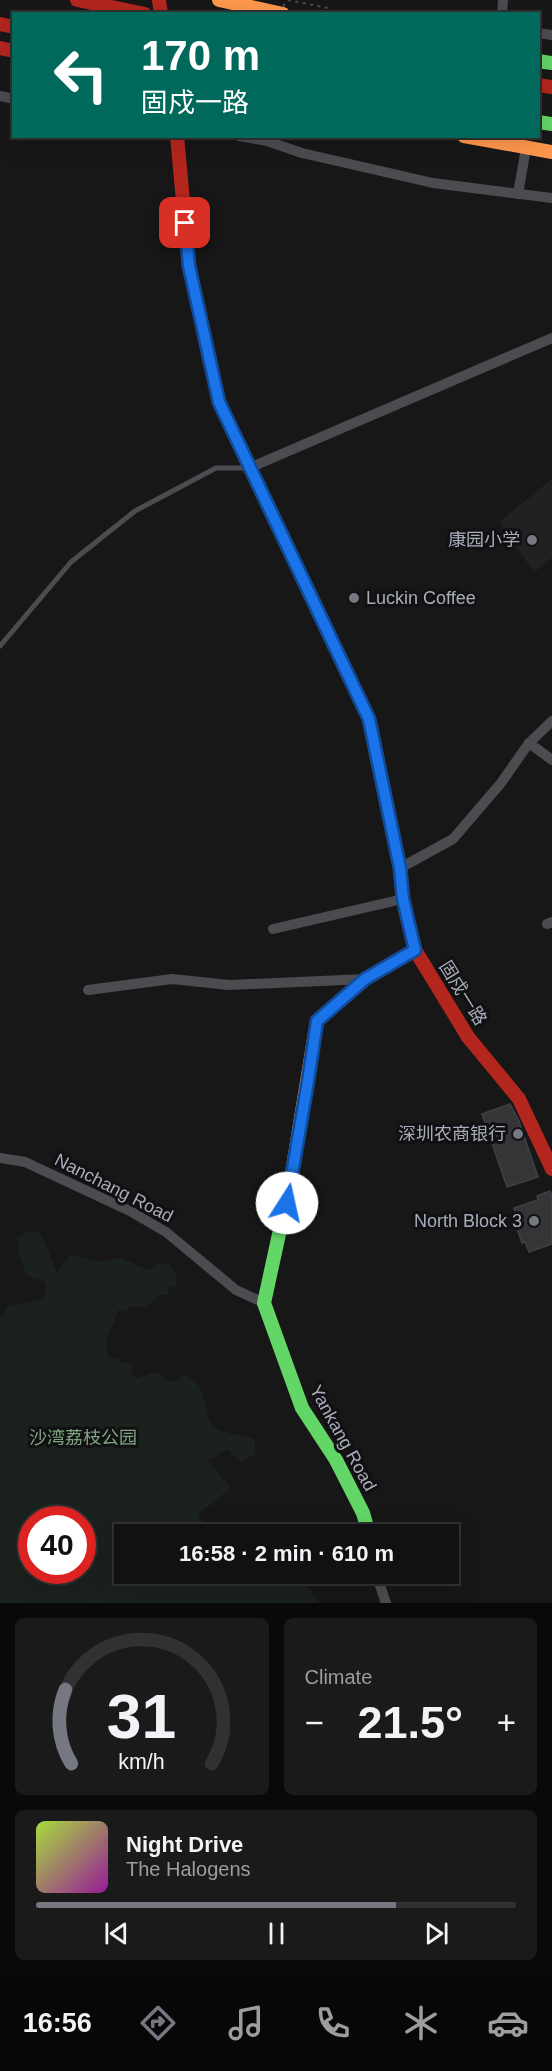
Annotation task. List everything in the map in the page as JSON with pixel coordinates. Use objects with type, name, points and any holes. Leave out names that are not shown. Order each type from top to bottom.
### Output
[{"type":"street","points":[[77,0],[135,12]]},
{"type":"street","points":[[219,0],[274,12]]},
{"type":"street","name":"固戍一路","points":[[177,138],[192,277],[219,402],[369,719],[400,868],[403,899],[415,950],[468,1037],[519,1099],[551,1165]]},
{"type":"street","points":[[250,138],[302,153],[433,183],[552,198]]},
{"type":"street","points":[[474,138],[552,152]]},
{"type":"street","points":[[518,194],[526,148]]},
{"type":"street","points":[[249,468],[552,338]]},
{"type":"street","points":[[400,868],[453,839],[501,783],[529,743],[552,721]]},
{"type":"street","points":[[529,743],[552,760]]},
{"type":"street","points":[[273,929],[403,899]]},
{"type":"street","points":[[264,1303],[287,1203],[317,1021],[365,979],[415,950]]},
{"type":"street","points":[[88,990],[171,979],[229,986],[365,979]]},
{"type":"street","name":"Nanchang Road","points":[[0,1158],[25,1162],[130,1211],[166,1232],[236,1290],[264,1303]]},
{"type":"street","name":"Yankang Road","points":[[264,1303],[302,1408],[341,1471],[363,1513],[366,1524]]},
{"type":"street","points":[[379,1584],[386,1603]]},
{"type":"lane","points":[[0,646],[71,562],[135,511],[216,468],[249,468]]},
{"type":"path","points":[[286,0],[328,8],[327,12]]},
{"type":"shaded area","name":"康园小学","points":[[552,479],[552,558],[534,572],[499,522]]},
{"type":"green space","name":"沙湾荔枝公园","points":[[32,1230],[41,1234],[57,1272],[71,1254],[99,1262],[122,1258],[148,1270],[158,1264],[169,1264],[176,1274],[176,1286],[169,1287],[167,1295],[159,1295],[146,1306],[130,1306],[126,1311],[118,1310],[108,1337],[108,1356],[120,1362],[134,1364],[131,1373],[137,1378],[155,1372],[167,1381],[176,1382],[183,1374],[193,1379],[203,1393],[208,1417],[217,1429],[254,1439],[256,1454],[241,1462],[227,1449],[208,1461],[231,1488],[198,1514],[205,1524],[114,1524],[114,1584],[305,1584],[320,1603],[0,1603],[0,1316],[5,1314],[5,1307],[43,1299],[46,1286],[44,1281],[27,1276],[19,1256],[17,1237]]},
{"type":"building","points":[[510,1104],[519,1121],[538,1177],[507,1187],[482,1114]]},
{"type":"building","name":"North Block 3","points":[[550,1191],[552,1196],[552,1244],[529,1252],[525,1242],[522,1243],[515,1222],[518,1221],[514,1208],[538,1200],[537,1196]]},
{"type":"traffic: fast","points":[[540,61],[552,63]]},
{"type":"traffic: fast","points":[[540,122],[552,124]]},
{"type":"traffic: fast","points":[[238,442],[369,719],[400,868],[408,921]]},
{"type":"traffic: fast","points":[[291,1179],[264,1303],[302,1408],[336,1460],[363,1513],[366,1524]]},
{"type":"traffic: slow","points":[[219,0],[274,12]]},
{"type":"traffic: slow","points":[[475,138],[552,152]]},
{"type":"traffic: slow","points":[[291,1179],[317,1021],[365,979],[415,950]]},
{"type":"traffic: jam","points":[[77,0],[135,12]]},
{"type":"traffic: jam","points":[[159,0],[161,12]]},
{"type":"traffic: jam","points":[[0,24],[12,27]]},
{"type":"traffic: jam","points":[[0,48],[12,51]]},
{"type":"traffic: jam","points":[[540,85],[552,87]]},
{"type":"traffic: jam","points":[[177,138],[189,266],[219,402],[238,442]]},
{"type":"traffic: jam","points":[[408,921],[415,950],[468,1037],[519,1099],[552,1169]]},
{"type":"place","name":"康园小学","points":[[532,540]]},
{"type":"place","name":"Luckin Coffee","points":[[354,598]]},
{"type":"place","name":"深圳农商银行","points":[[518,1134]]},
{"type":"place","name":"North Block 3","points":[[534,1221]]},
{"type":"route","points":[[185,223],[189,266],[219,402],[369,719],[400,868],[403,899],[415,950],[365,979],[317,1021],[287,1203]]}]
